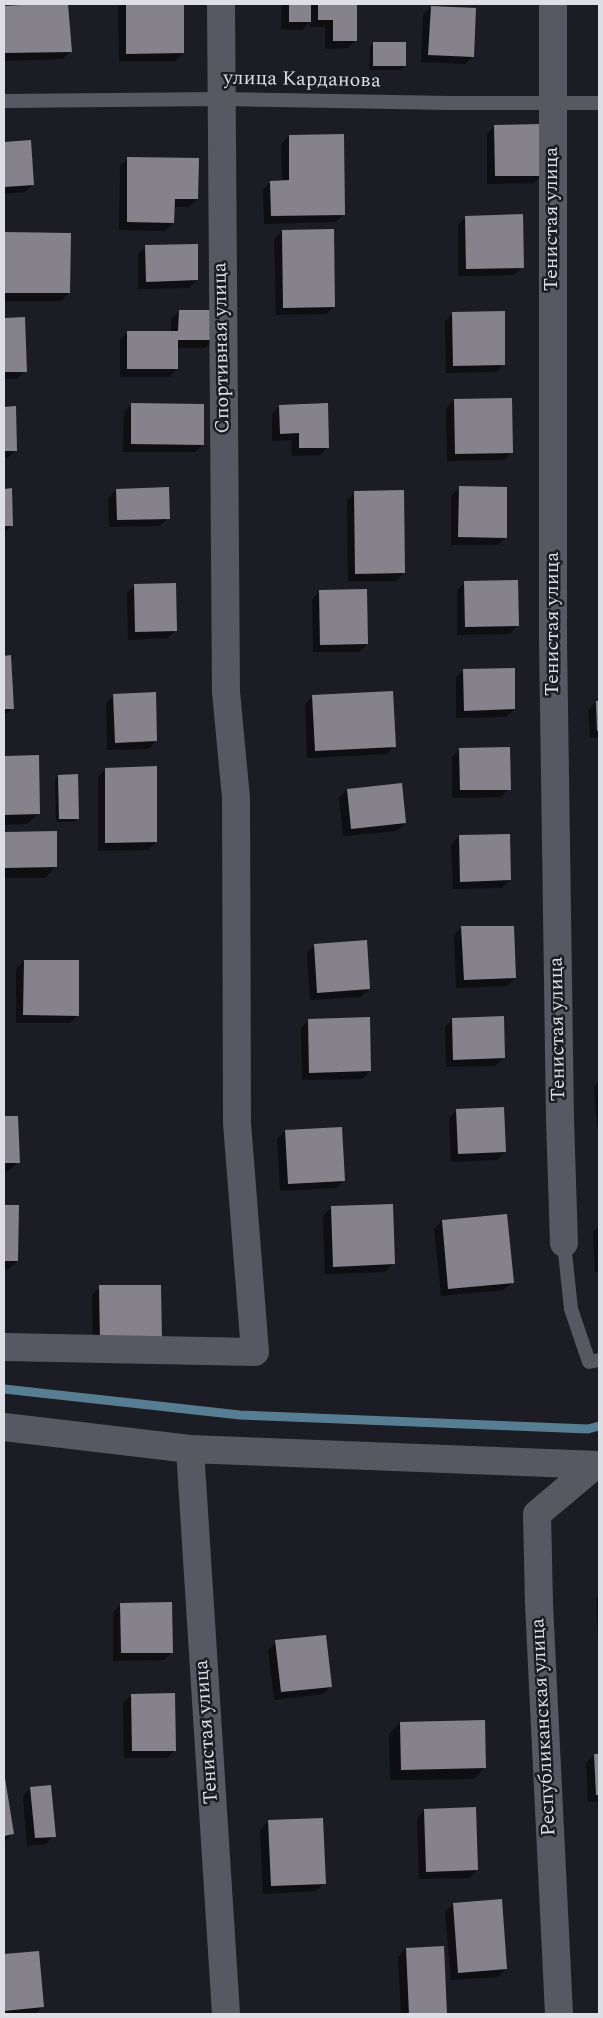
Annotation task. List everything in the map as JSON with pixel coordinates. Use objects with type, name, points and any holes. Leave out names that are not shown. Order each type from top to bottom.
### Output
[{"type":"street","name":"Спортивная улица","points":[[4,1347],[256,1352],[237,1123],[236,798],[226,692],[220,4]]},
{"type":"street","name":"Тенистая улица","points":[[553,4],[553,639],[560,1118],[564,1243]]},
{"type":"street","points":[[4,1427],[190,1449],[597,1465]]},
{"type":"street","name":"Тенистая улица","points":[[190,1449],[226,2014]]},
{"type":"street","name":"Республиканская улица","points":[[559,2014],[539,1604],[537,1514],[597,1465]]},
{"type":"lane","name":"улица Карданова","points":[[4,101],[220,99],[599,103]]},
{"type":"lane","points":[[564,1243],[571,1310],[589,1362],[599,1360]]},
{"type":"building","points":[[68,4],[72,52],[4,53],[4,6]]},
{"type":"building","points":[[126,4],[184,4],[184,53],[126,54]]},
{"type":"building","points":[[289,4],[311,4],[311,22],[289,22]]},
{"type":"building","points":[[318,4],[357,4],[357,41],[333,41],[333,20],[318,20]]},
{"type":"building","points":[[431,6],[476,8],[474,57],[428,55]]},
{"type":"building","points":[[373,42],[406,42],[406,66],[373,66]]},
{"type":"building","points":[[542,124],[543,176],[495,176],[494,125]]},
{"type":"building","points":[[344,134],[345,215],[271,216],[270,181],[289,180],[289,135]]},
{"type":"building","points":[[31,140],[34,185],[4,187],[4,142]]},
{"type":"building","points":[[127,157],[199,158],[198,199],[175,199],[174,223],[127,222]]},
{"type":"building","points":[[523,214],[524,268],[466,269],[465,216]]},
{"type":"building","points":[[334,229],[335,307],[283,308],[282,230]]},
{"type":"building","points":[[4,232],[71,233],[70,293],[4,293]]},
{"type":"building","points":[[198,244],[198,280],[146,282],[145,245]]},
{"type":"building","points":[[179,310],[214,310],[214,340],[178,340],[178,369],[127,369],[127,331],[178,331]]},
{"type":"building","points":[[505,311],[505,365],[453,366],[452,312]]},
{"type":"building","points":[[25,317],[27,372],[4,372],[4,318]]},
{"type":"building","points":[[512,398],[513,453],[455,454],[454,399]]},
{"type":"building","points":[[131,403],[204,404],[204,445],[131,444]]},
{"type":"building","points":[[328,403],[329,448],[299,448],[299,433],[280,434],[279,405]]},
{"type":"building","points":[[16,406],[17,451],[4,451],[4,407]]},
{"type":"building","points":[[459,486],[507,487],[507,538],[458,537]]},
{"type":"building","points":[[169,487],[170,519],[117,520],[116,489]]},
{"type":"building","points":[[12,488],[13,526],[4,526],[4,489]]},
{"type":"building","points":[[404,490],[405,573],[355,574],[354,491]]},
{"type":"building","points":[[518,580],[519,626],[465,627],[464,581]]},
{"type":"building","points":[[176,583],[177,631],[135,632],[134,584]]},
{"type":"building","points":[[367,589],[368,644],[320,645],[319,590]]},
{"type":"building","points":[[11,655],[14,709],[4,709],[4,656]]},
{"type":"building","points":[[515,668],[515,709],[464,711],[463,669]]},
{"type":"building","points":[[393,691],[396,747],[315,751],[312,695]]},
{"type":"building","points":[[156,692],[157,741],[115,743],[113,694]]},
{"type":"building","points":[[596,701],[599,701],[599,730],[597,731]]},
{"type":"building","points":[[510,747],[511,790],[460,790],[459,748]]},
{"type":"building","points":[[39,755],[40,814],[4,815],[4,756]]},
{"type":"building","points":[[157,766],[157,842],[105,843],[105,768]]},
{"type":"building","points":[[78,774],[79,819],[59,819],[58,775]]},
{"type":"building","points":[[402,783],[406,823],[351,829],[347,789]]},
{"type":"building","points":[[57,831],[57,867],[4,868],[4,832]]},
{"type":"building","points":[[510,834],[511,880],[460,882],[459,835]]},
{"type":"building","points":[[461,926],[514,926],[516,978],[464,980]]},
{"type":"building","points":[[367,940],[370,989],[317,993],[314,944]]},
{"type":"building","points":[[24,960],[79,960],[79,1016],[23,1015]]},
{"type":"building","points":[[504,1016],[505,1058],[453,1060],[452,1018]]},
{"type":"building","points":[[370,1017],[371,1071],[309,1073],[308,1019]]},
{"type":"building","points":[[504,1107],[506,1152],[458,1154],[456,1109]]},
{"type":"building","points":[[4,1116],[18,1116],[20,1163],[4,1163]]},
{"type":"building","points":[[342,1127],[345,1181],[288,1184],[285,1130]]},
{"type":"building","points":[[393,1204],[395,1264],[333,1267],[331,1206]]},
{"type":"building","points":[[4,1205],[19,1205],[18,1261],[4,1261]]},
{"type":"building","points":[[507,1214],[514,1283],[448,1289],[442,1220]]},
{"type":"building","points":[[99,1285],[161,1285],[162,1342],[100,1342]]},
{"type":"building","points":[[172,1602],[173,1653],[121,1653],[120,1603]]},
{"type":"building","points":[[326,1635],[332,1687],[281,1692],[275,1640]]},
{"type":"building","points":[[175,1693],[176,1751],[132,1751],[131,1694]]},
{"type":"building","points":[[485,1720],[486,1768],[401,1770],[400,1722]]},
{"type":"building","points":[[594,1754],[599,1754],[599,1795],[596,1795]]},
{"type":"building","points":[[4,1779],[14,1834],[4,1836]]},
{"type":"building","points":[[51,1785],[56,1837],[35,1838],[30,1787]]},
{"type":"building","points":[[476,1807],[478,1870],[426,1872],[424,1809]]},
{"type":"building","points":[[323,1818],[326,1884],[271,1886],[268,1820]]},
{"type":"building","points":[[502,1899],[507,1969],[458,1973],[453,1903]]},
{"type":"building","points":[[444,1946],[447,2014],[409,2014],[406,1948]]},
{"type":"building","points":[[39,1951],[44,2007],[4,2011],[4,1954]]},
{"type":"waterway","points":[[4,1389],[240,1415],[588,1429],[599,1426]]}]
